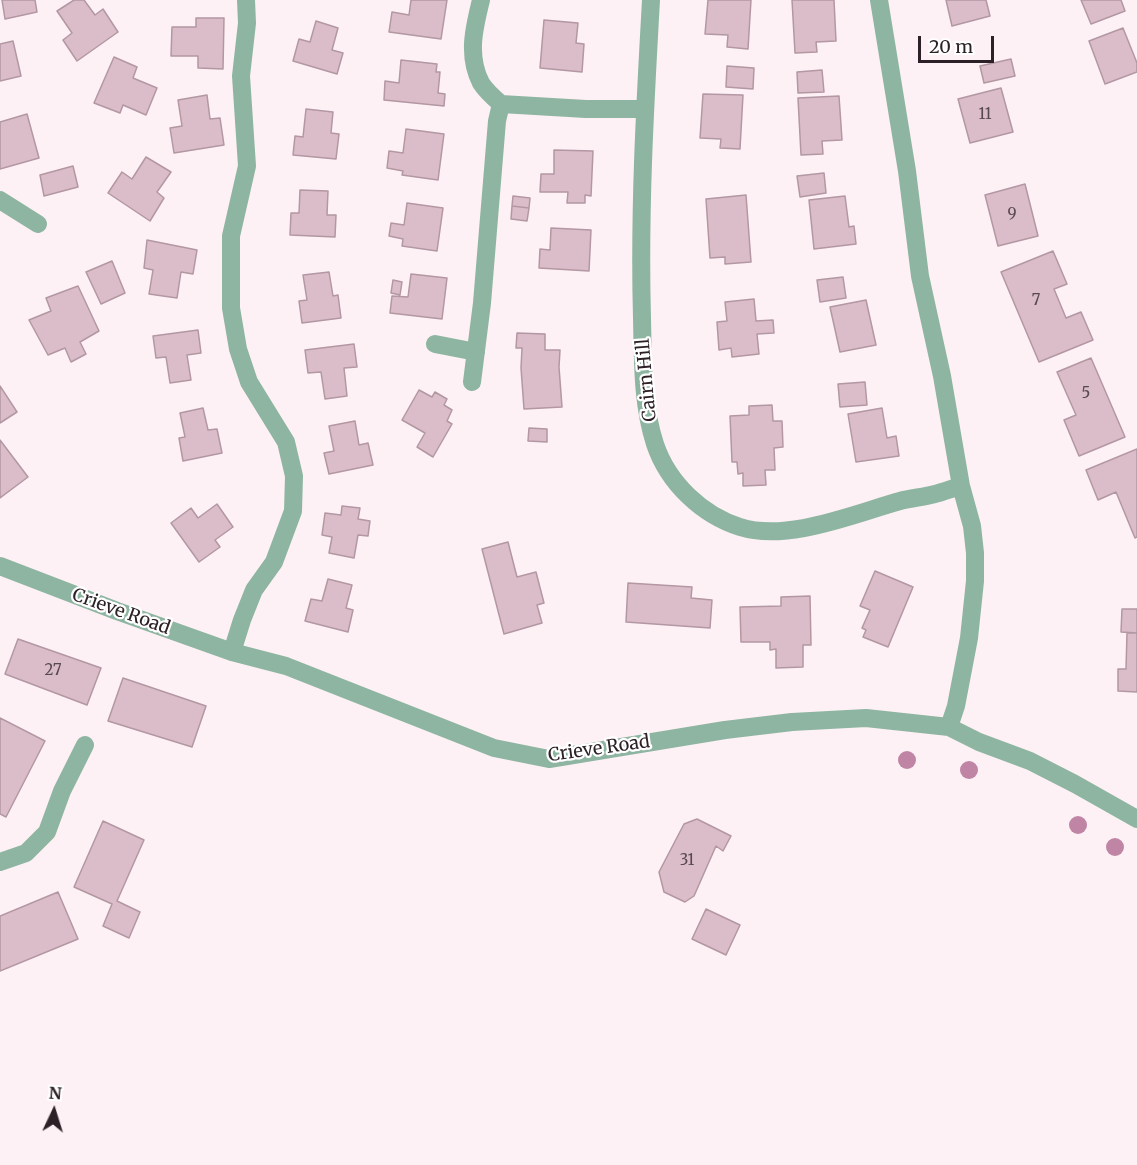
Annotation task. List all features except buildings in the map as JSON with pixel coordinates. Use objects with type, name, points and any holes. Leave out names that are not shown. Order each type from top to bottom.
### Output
[{"type":"street","points":[[232,652],[254,590],[274,562],[293,511],[294,476],[286,442],[249,382],[238,349],[231,308],[231,236],[248,166],[241,76],[247,23],[246,0]]},
{"type":"street","points":[[481,0],[472,50],[482,84],[501,104],[586,110],[645,109]]},
{"type":"street","name":"Cairn Hill","points":[[651,0],[640,264],[643,369],[647,413],[656,446],[670,475],[690,498],[714,516],[742,528],[772,532],[803,529],[961,486]]},
{"type":"street","points":[[879,0],[907,171],[920,276],[942,376],[961,486],[972,526],[975,553],[975,581],[969,638],[956,706],[949,727]]},
{"type":"street","points":[[472,382],[482,303],[497,121],[501,104]]},
{"type":"street","points":[[0,200],[38,224]]},
{"type":"street","points":[[435,344],[476,352]]},
{"type":"street","name":"Crieve Road","points":[[0,566],[232,652],[286,666],[494,748],[549,759],[725,730],[792,723],[866,718],[949,727],[979,742],[1030,761],[1137,819]]},
{"type":"street","points":[[0,862],[26,852],[47,832],[62,791],[85,745]]}]
